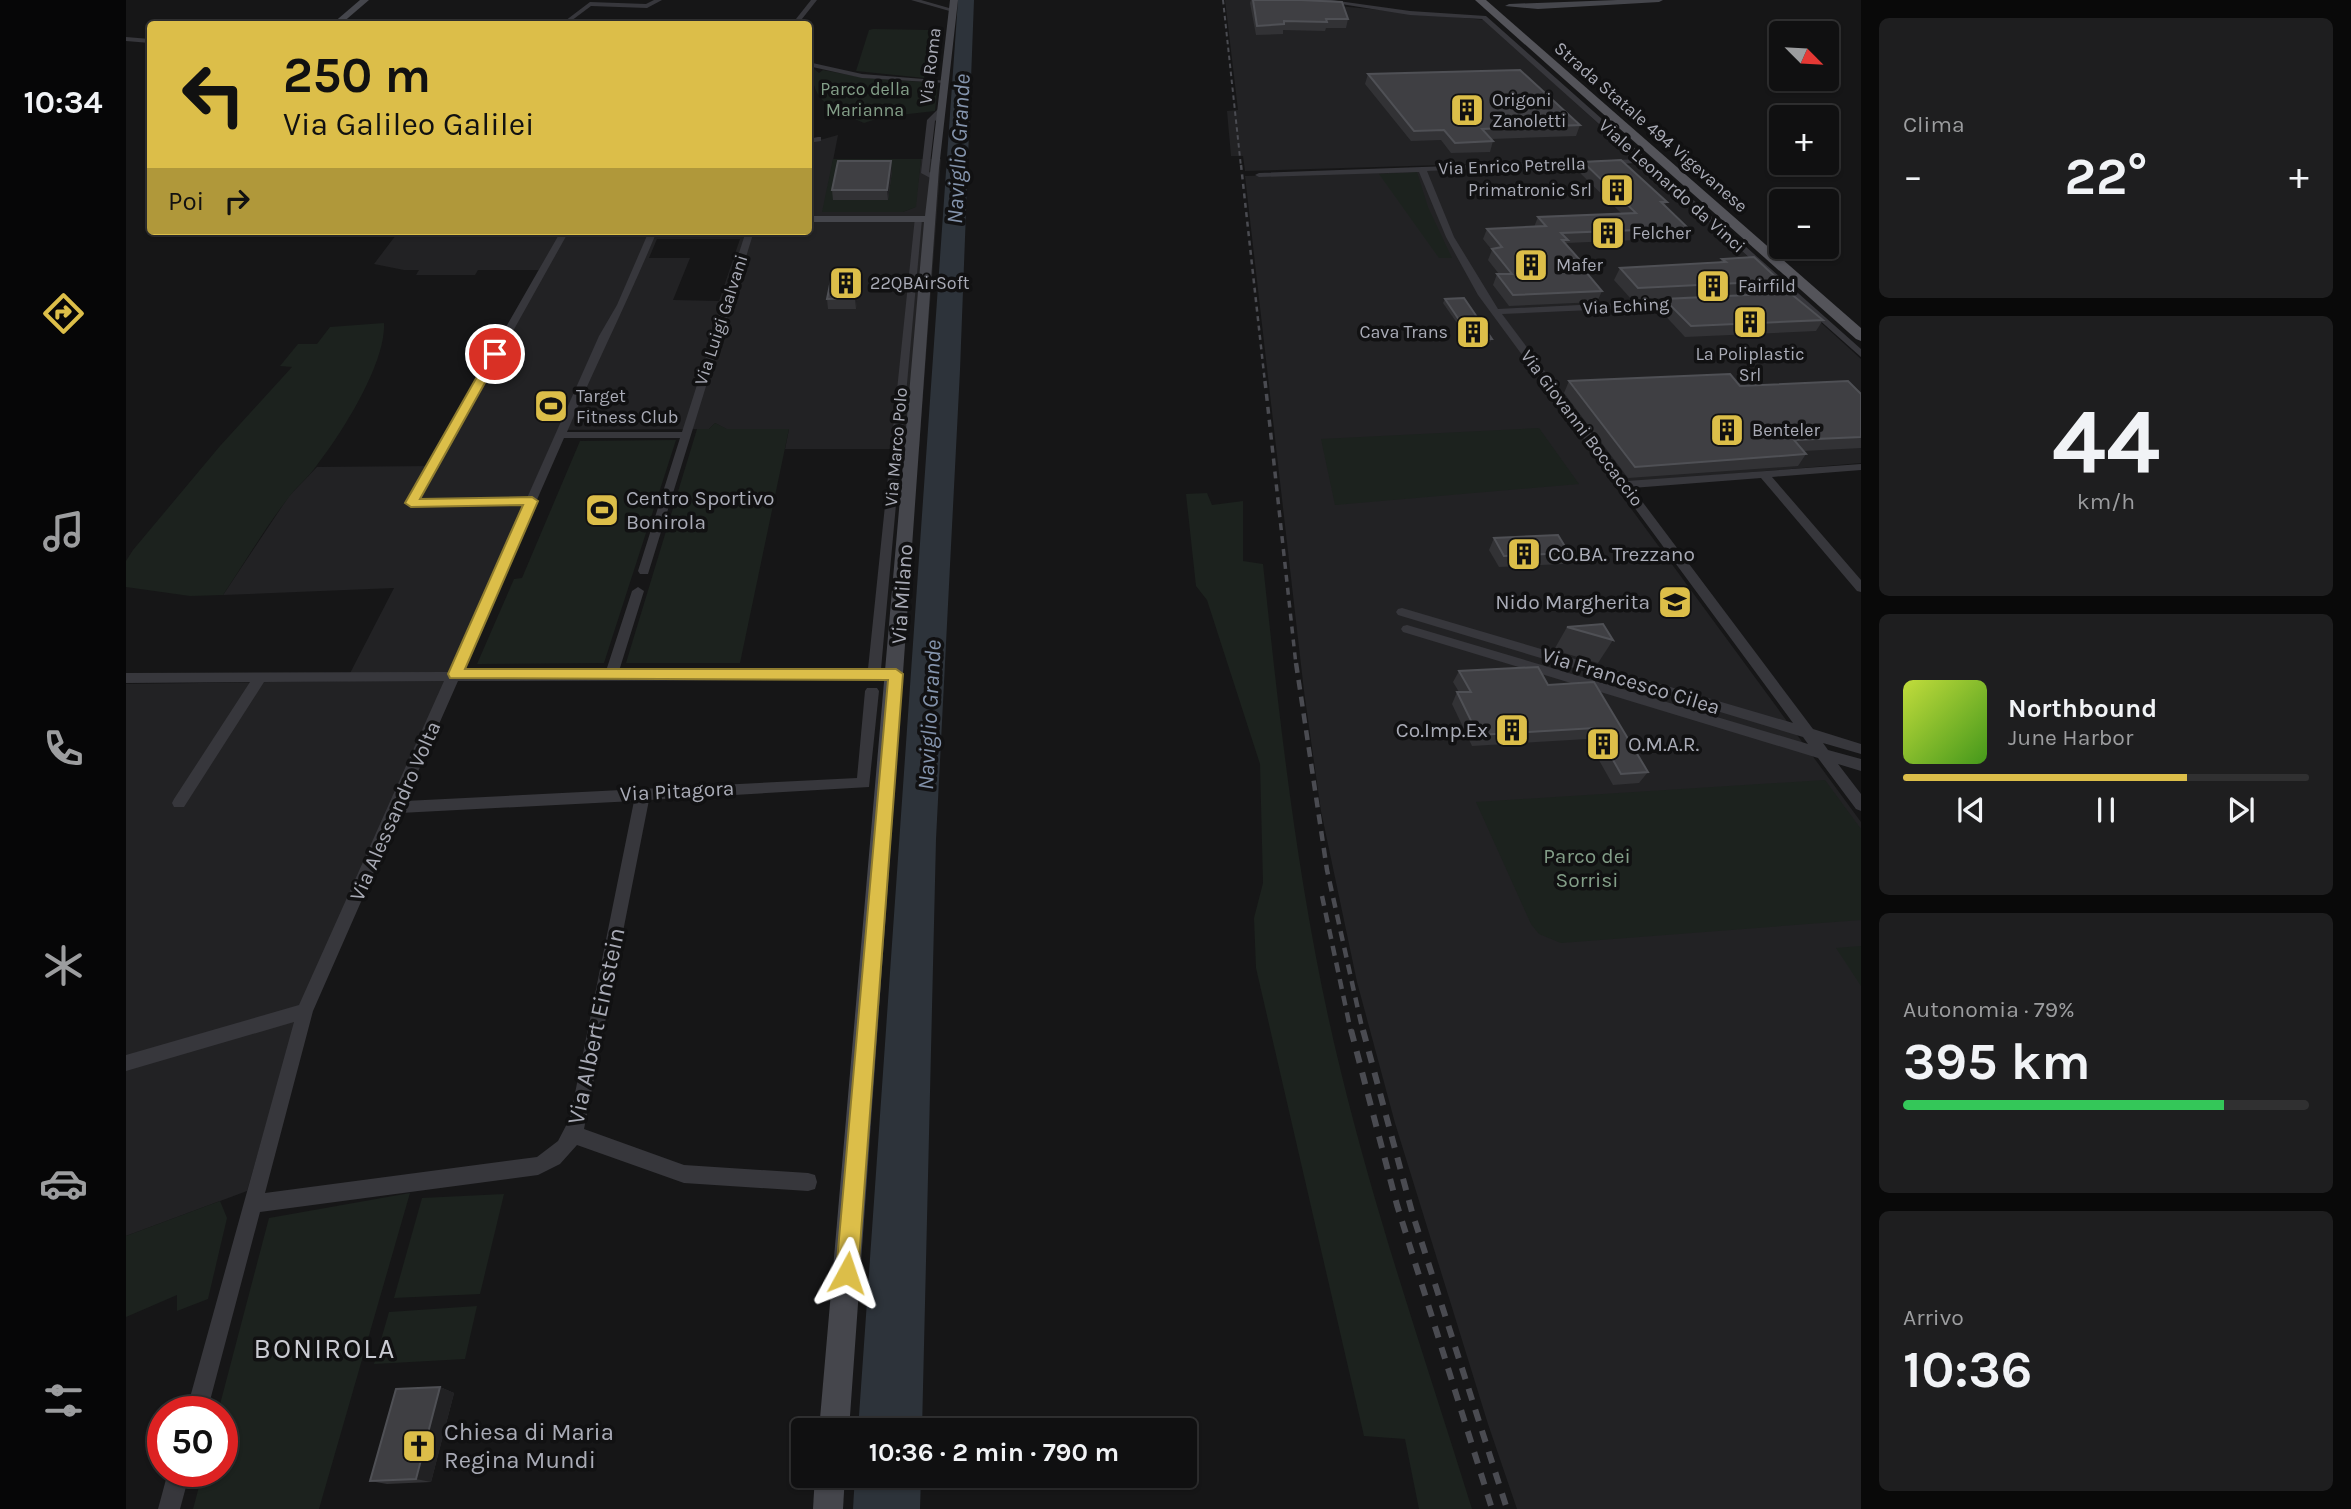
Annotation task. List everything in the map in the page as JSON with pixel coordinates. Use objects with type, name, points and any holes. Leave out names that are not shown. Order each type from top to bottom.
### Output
[{"type":"main road","points":[[347,21],[367,0]]},
{"type":"main road","points":[[340,21],[367,0]]},
{"type":"main road","points":[[1508,13],[1538,7],[1659,0]]},
{"type":"main road","name":"Via Roma","points":[[924,219],[934,178],[953,5]]},
{"type":"main road","name":"Strada Statale 494 Vigevanese","points":[[1484,5],[1508,13],[1861,325]]},
{"type":"main road","name":"Strada Statale 494 Vigevanese","points":[[1508,13],[1861,336]]},
{"type":"main road","points":[[812,219],[924,219]]},
{"type":"main road","name":"Via Milano","points":[[835,1418],[896,674],[924,219]]},
{"type":"main road","points":[[828,1509],[829,1488]]},
{"type":"street","points":[[568,21],[590,4],[651,5],[659,0]]},
{"type":"street","points":[[799,0],[813,1]]},
{"type":"street","points":[[914,0],[953,5]]},
{"type":"street","points":[[1319,0],[1432,15],[1484,5]]},
{"type":"street","points":[[797,21],[813,1]]},
{"type":"street","points":[[1432,15],[1484,5]]},
{"type":"street","name":"Viale Leonardo da Vinci","points":[[1484,5],[1644,161],[1861,354]]},
{"type":"street","points":[[126,39],[147,41]]},
{"type":"street","points":[[1506,48],[1632,161]]},
{"type":"street","points":[[812,65],[862,76],[945,81]]},
{"type":"street","points":[[812,140],[818,139]]},
{"type":"street","name":"Via Enrico Petrella","points":[[1422,169],[1644,161]]},
{"type":"street","points":[[1259,175],[1422,169]]},
{"type":"street","name":"Via Giovanni Boccaccio","points":[[1422,169],[1450,237],[1496,312],[1861,805]]},
{"type":"street","name":"Via Marco Polo","points":[[874,675],[924,219]]},
{"type":"street","points":[[532,501],[411,503],[563,235]]},
{"type":"street","name":"Via Alessandro Volta","points":[[200,1396],[305,1011],[651,235]]},
{"type":"street","name":"Via Luigi Galvani","points":[[644,570],[749,235]]},
{"type":"street","points":[[1784,298],[1797,298]]},
{"type":"street","name":"Via Eching","points":[[1496,312],[1688,303]]},
{"type":"street","points":[[560,435],[684,435]]},
{"type":"street","points":[[1624,485],[1861,467]]},
{"type":"street","points":[[1764,475],[1861,588]]},
{"type":"street","points":[[611,674],[638,591]]},
{"type":"street","name":"Via Francesco Cilea","points":[[1402,612],[1861,749]]},
{"type":"street","name":"Via Francesco Cilea","points":[[1407,629],[1861,765]]},
{"type":"street","points":[[126,677],[896,674]]},
{"type":"street","points":[[179,803],[260,678]]},
{"type":"street","name":"Via Pitagora","points":[[397,807],[864,783],[872,691]]},
{"type":"street","name":"Via Albert Einstein","points":[[252,1204],[538,1166],[558,1156],[574,1135],[643,793]]},
{"type":"street","points":[[126,1063],[305,1011]]},
{"type":"street","points":[[574,1135],[684,1174],[808,1182]]},
{"type":"street","points":[[169,1509],[175,1487]]},
{"type":"shaded area","points":[[1225,0],[1276,0],[1485,20],[1637,159],[1245,171],[1243,156],[1231,156],[1227,111],[1238,110]]},
{"type":"shaded area","points":[[838,135],[823,212],[902,212],[915,207],[921,159],[941,159],[919,449],[785,449],[789,429],[726,429],[715,423],[709,429],[558,430],[300,1007],[247,1191],[126,1236],[126,684],[346,681],[394,588],[223,595],[289,496],[317,467],[435,466],[544,270],[478,270],[475,275],[416,275],[419,270],[374,264],[396,235],[812,235],[812,142]],"holes":[[[657,239],[740,239],[719,301],[673,300],[690,258],[649,258]]]},
{"type":"shaded area","points":[[1639,164],[1648,166],[1861,359],[1861,463],[1613,484],[1861,822],[1861,1509],[1517,1509],[1395,1123],[1357,982],[1321,811],[1304,691],[1245,176]]},
{"type":"green space","points":[[869,30],[930,30],[924,78],[856,71]]},
{"type":"green space","name":"Parco della Marianna","points":[[814,69],[819,73],[823,70],[865,78],[938,83],[935,111],[882,117],[864,123],[836,110],[820,98],[815,90]]},
{"type":"green space","points":[[833,159],[921,159],[916,207],[903,212],[822,212]]},
{"type":"green space","points":[[1417,172],[1428,207],[1452,258],[1439,258],[1379,174]]},
{"type":"green space","points":[[384,323],[378,358],[350,417],[314,469],[272,521],[223,595],[190,596],[126,587],[126,561],[133,550],[220,446],[292,367],[280,366],[298,344],[317,344],[330,327]]},
{"type":"green space","name":"Centro Sportivo Bonirola","points":[[715,423],[727,429],[789,429],[740,663],[626,663],[697,429],[709,429]]},
{"type":"green space","points":[[1539,428],[1579,484],[1335,505],[1321,439]]},
{"type":"green space","name":"Centro Sportivo Bonirola","points":[[676,440],[604,663],[477,664],[514,579],[522,578],[580,441]]},
{"type":"green space","points":[[1207,493],[1212,505],[1243,501],[1243,561],[1263,564],[1293,820],[1327,1010],[1370,1182],[1472,1509],[1419,1509],[1405,1439],[1364,1436],[1256,968],[1254,918],[1263,883],[1260,764],[1207,600],[1196,586],[1186,494]]},
{"type":"green space","name":"Parco dei Sorrisi","points":[[1825,780],[1861,829],[1861,920],[1561,943],[1539,934],[1531,924],[1476,802]]},
{"type":"green space","points":[[1861,946],[1861,986],[1836,948]]},
{"type":"green space","points":[[410,1193],[319,1509],[193,1509],[199,1487],[238,1487],[238,1396],[222,1396],[269,1218]]},
{"type":"green space","points":[[504,1194],[480,1294],[394,1298],[422,1198]]},
{"type":"green space","points":[[220,1201],[227,1218],[208,1299],[177,1311],[177,1295],[126,1317],[126,1236]]},
{"type":"green space","points":[[477,1306],[465,1359],[374,1364],[389,1312]]},
{"type":"water","name":"Naviglio Grande","points":[[958,0],[974,0],[960,370],[936,839],[922,1418],[859,1418]]},
{"type":"water","points":[[854,1488],[921,1488],[920,1509],[853,1509]]},
{"type":"building","points":[[1253,0],[1342,2],[1348,19],[1326,19],[1327,22],[1284,21],[1284,24],[1257,26]]},
{"type":"building","name":"Origoni Zanoletti","points":[[1520,70],[1580,125],[1482,129],[1493,141],[1455,143],[1444,130],[1414,131],[1368,74]]},
{"type":"building","points":[[1621,160],[1667,202],[1661,202],[1688,228],[1561,233],[1568,240],[1562,240],[1579,259],[1575,259],[1602,291],[1513,295],[1497,274],[1512,274],[1492,249],[1502,247],[1487,229],[1546,226],[1538,217],[1636,213],[1583,162]]},
{"type":"building","points":[[838,161],[891,161],[887,190],[832,190]]},
{"type":"building","points":[[1754,257],[1780,281],[1638,288],[1620,268],[1726,262],[1722,259]]},
{"type":"building","points":[[833,270],[859,270],[855,298],[827,299]]},
{"type":"building","points":[[1790,293],[1823,320],[1691,326],[1664,299]]},
{"type":"building","name":"Cava Trans","points":[[1464,298],[1492,339],[1472,339],[1445,299]]},
{"type":"building","name":"Benteler","points":[[1730,374],[1740,386],[1848,381],[1861,394],[1861,437],[1794,440],[1806,454],[1635,467],[1569,381]]},
{"type":"building","points":[[1558,535],[1569,553],[1504,556],[1494,538]]},
{"type":"building","points":[[1603,624],[1613,640],[1567,627]]},
{"type":"building","points":[[1538,667],[1548,685],[1594,682],[1648,772],[1621,774],[1595,728],[1478,735],[1457,692],[1471,692],[1459,671]]},
{"type":"building","points":[[440,1387],[416,1479],[370,1481],[396,1389]]},
{"type":"railway","points":[[1223,0],[1241,167]]},
{"type":"railway","points":[[1241,165],[1265,383]]},
{"type":"railway","points":[[1265,381],[1296,665]]},
{"type":"railway","points":[[1296,663],[1327,870],[1363,1032]]},
{"type":"railway","points":[[1322,896],[1351,1032]]},
{"type":"railway","points":[[1351,1030],[1397,1205],[1492,1509]]},
{"type":"railway","points":[[1363,1030],[1412,1212],[1507,1509]]},
{"type":"place","name":"Origoni Zanoletti","points":[[1467,110]]},
{"type":"place","name":"Primatronic Srl","points":[[1617,190]]},
{"type":"place","name":"Felcher","points":[[1608,233]]},
{"type":"place","name":"Mafer","points":[[1531,265]]},
{"type":"place","name":"22QBAirSoft","points":[[846,283]]},
{"type":"place","name":"Fairfild","points":[[1713,286]]},
{"type":"place","name":"La Poliplastic Srl","points":[[1750,322]]},
{"type":"place","name":"Cava Trans","points":[[1473,332]]},
{"type":"place","name":"Target Fitness Club","points":[[551,406]]},
{"type":"place","name":"Benteler","points":[[1727,430]]},
{"type":"place","name":"Centro Sportivo Bonirola","points":[[602,510]]},
{"type":"place","name":"CO.BA. Trezzano","points":[[1524,554]]},
{"type":"place","name":"Nido Margherita","points":[[1675,602]]},
{"type":"place","name":"Co.Imp.Ex","points":[[1512,730]]},
{"type":"place","name":"O.M.A.R.","points":[[1603,744]]},
{"type":"place","name":"Chiesa di Maria Regina Mundi","points":[[419,1446]]},
{"type":"district","name":"BONIROLA","points":[[325,1348]]},
{"type":"route","points":[[495,354],[411,503],[532,501],[455,674],[896,674],[847,1273]]}]
